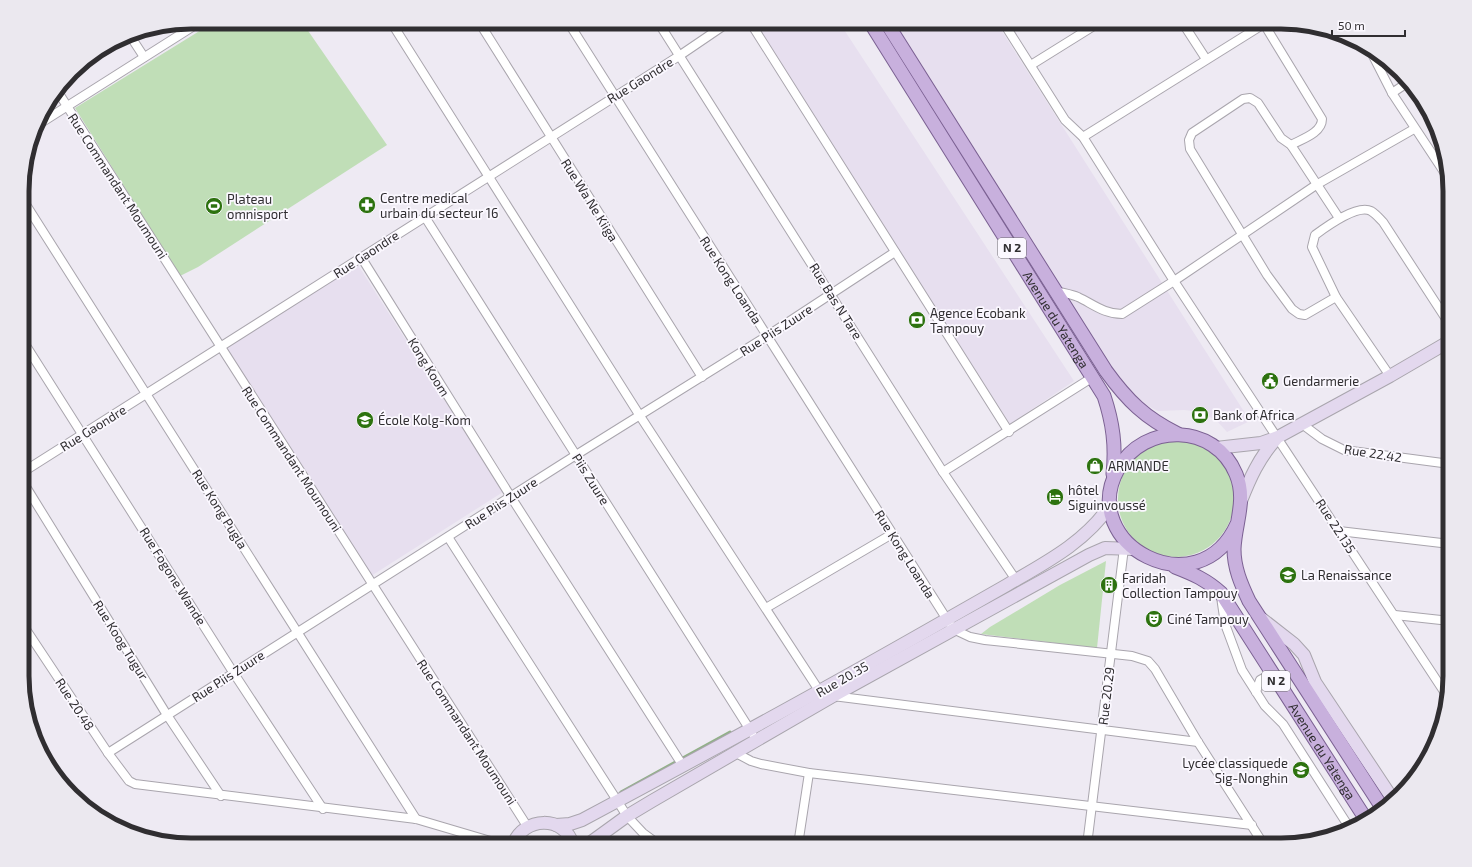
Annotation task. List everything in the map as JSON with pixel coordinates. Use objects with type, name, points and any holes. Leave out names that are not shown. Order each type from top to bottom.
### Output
[{"type":"main road","name":"Avenue du Yatenga","points":[[875,29],[1021,250],[1056,291],[1106,371],[1123,394],[1146,416],[1158,425],[1178,434]]},
{"type":"main road","name":"Avenue du Yatenga","points":[[890,29],[1021,250],[1104,396],[1114,436],[1116,454],[1112,487]]},
{"type":"main road","points":[[1216,448],[1261,444],[1278,437],[1390,376],[1443,345]]},
{"type":"main road","name":"N 2","points":[[1178,434],[1198,438],[1216,448],[1230,462],[1240,488],[1241,502],[1237,524],[1226,543],[1208,557],[1188,564],[1166,564],[1148,559],[1128,548],[1116,525],[1111,504],[1112,487],[1116,471],[1131,451],[1153,438],[1178,434]]},
{"type":"main road","points":[[1241,502],[1252,473],[1267,449],[1278,437]]},
{"type":"main road","name":"Rue 20.35","points":[[950,624],[1016,580],[1049,561],[1079,539],[1097,523],[1111,504]]},
{"type":"main road","name":"Avenue du Yatenga","points":[[1237,524],[1235,563],[1239,578],[1256,615],[1380,805]]},
{"type":"main road","name":"Rue 20.35","points":[[527,826],[542,822],[556,825],[570,824],[582,820],[683,766],[753,736],[950,624],[1105,548],[1128,548]]},
{"type":"main road","name":"Avenue du Yatenga","points":[[1166,564],[1199,576],[1210,583],[1221,594],[1271,674],[1363,815]]},
{"type":"main road","points":[[1256,615],[1294,644],[1304,655],[1315,682],[1391,796]]},
{"type":"main road","name":"Rue 20.35","points":[[597,838],[627,816],[736,753],[753,736]]},
{"type":"main road","points":[[556,825],[566,831],[570,838]]},
{"type":"main road","points":[[516,838],[527,826]]},
{"type":"street","points":[[46,120],[189,29]]},
{"type":"street","points":[[395,29],[640,416],[766,608],[827,694],[1198,742]]},
{"type":"street","name":"Rue Wa Ne Kiiga","points":[[483,29],[702,377]]},
{"type":"street","name":"Rue Kong Loanda","points":[[572,29],[950,624]]},
{"type":"street","name":"Rue Bas N Tare","points":[[662,29],[832,294],[943,472],[1016,580]]},
{"type":"street","name":"Rue Gaondre","points":[[29,468],[221,348],[488,176],[679,56],[719,29]]},
{"type":"street","points":[[754,29],[1009,432]]},
{"type":"street","name":"Rue 22.135","points":[[1008,29],[1065,120],[1082,137],[1174,281],[1443,689]]},
{"type":"street","points":[[1031,65],[1089,29]]},
{"type":"street","points":[[1187,29],[1206,59]]},
{"type":"street","points":[[1082,137],[1256,29]]},
{"type":"street","points":[[1270,29],[1322,119],[1322,124],[1319,129],[1291,145]]},
{"type":"street","points":[[133,40],[144,57]]},
{"type":"street","points":[[1374,58],[1392,93],[1414,129],[1441,165]]},
{"type":"street","points":[[1392,93],[1404,85]]},
{"type":"street","name":"Rue Commandant Moumouni","points":[[60,95],[527,826]]},
{"type":"street","points":[[1336,297],[1305,315],[1299,314],[1292,309],[1268,274],[1190,148],[1189,140],[1192,133],[1243,99],[1250,98],[1258,103],[1281,138],[1291,145],[1339,218]]},
{"type":"street","points":[[1056,291],[1076,296],[1100,310],[1113,314],[1122,314],[1174,281],[1316,185],[1414,129]]},
{"type":"street","name":"Rue Kong Pugla","points":[[29,209],[148,394],[416,819]]},
{"type":"street","points":[[1390,376],[1336,297],[1312,247],[1314,235],[1339,218],[1366,209],[1378,217],[1443,314]]},
{"type":"street","name":"Piis Zuure","points":[[425,217],[753,736]]},
{"type":"street","name":"Rue Piis Zuure","points":[[108,753],[233,672],[767,336],[895,252]]},
{"type":"street","name":"Kong Koom","points":[[361,257],[511,497],[683,766]]},
{"type":"street","name":"Rue Fogone Wande","points":[[29,350],[233,672],[323,809]]},
{"type":"street","points":[[943,472],[1009,432],[1093,377]]},
{"type":"street","name":"Rue 22.42","points":[[1302,424],[1322,439],[1344,450],[1443,463]]},
{"type":"street","name":"Rue Koog Tugur","points":[[29,492],[167,714],[221,796]]},
{"type":"street","points":[[1339,531],[1443,543]]},
{"type":"street","points":[[766,608],[892,534]]},
{"type":"street","points":[[448,537],[617,802],[627,816],[643,833],[650,838]]},
{"type":"street","name":"Rue 20.29","points":[[1088,838],[1111,654],[1128,548]]},
{"type":"street","points":[[1221,594],[1225,624],[1242,670],[1265,706],[1283,724],[1347,824]]},
{"type":"street","points":[[1395,615],[1443,620]]},
{"type":"street","points":[[950,624],[970,637],[985,640],[1132,656],[1148,661],[1155,669],[1198,742],[1260,838]]},
{"type":"street","name":"Rue 20.48","points":[[29,634],[108,753],[129,781],[142,785],[221,796]]},
{"type":"street","points":[[1256,692],[1260,680],[1271,674]]},
{"type":"street","points":[[736,753],[756,763],[809,773],[1252,825]]},
{"type":"street","points":[[799,838],[809,773]]},
{"type":"street","points":[[221,796],[416,819],[480,838]]},
{"type":"shaded area","points":[[756,29],[844,29],[1074,381],[1010,424]]},
{"type":"shaded area","points":[[893,29],[1000,29],[1250,421],[1227,432],[1217,421],[1201,412],[1184,410],[1158,411],[1142,403],[1117,376]]},
{"type":"shaded area","name":"École Kolg-Kom","points":[[358,265],[503,492],[371,576],[226,348]]},
{"type":"green space","name":"Plateau omnisport","points":[[203,29],[307,29],[387,145],[198,267],[180,276],[75,108]]},
{"type":"green space","points":[[1176,441],[1198,445],[1208,450],[1217,458],[1225,467],[1230,477],[1234,499],[1230,521],[1225,531],[1217,540],[1208,548],[1198,553],[1176,557],[1154,553],[1144,548],[1135,540],[1127,531],[1122,521],[1118,499],[1122,477],[1127,467],[1135,458],[1144,450],[1154,445]]},
{"type":"green space","points":[[1106,561],[1097,648],[981,634],[990,627],[1060,585]]},
{"type":"waterway","points":[[621,792],[730,732]]},
{"type":"place","name":"Centre medical urbain du secteur 16","points":[[367,205]]},
{"type":"place","name":"Plateau omnisport","points":[[214,206]]},
{"type":"place","name":"Agence Ecobank Tampouy","points":[[917,320]]},
{"type":"place","name":"Gendarmerie","points":[[1270,381]]},
{"type":"place","name":"Bank of Africa","points":[[1200,415]]},
{"type":"place","name":"École Kolg-Kom","points":[[365,420]]},
{"type":"place","name":"ARMANDE","points":[[1095,466]]},
{"type":"place","name":"hôtel Siguinvoussé","points":[[1055,497]]},
{"type":"place","name":"La Renaissance","points":[[1288,575]]},
{"type":"place","name":"Faridah Collection Tampouy","points":[[1109,585]]},
{"type":"place","name":"Ciné Tampouy","points":[[1154,619]]},
{"type":"place","name":"Lycée classiquede Sig-Nonghin","points":[[1301,770]]}]
